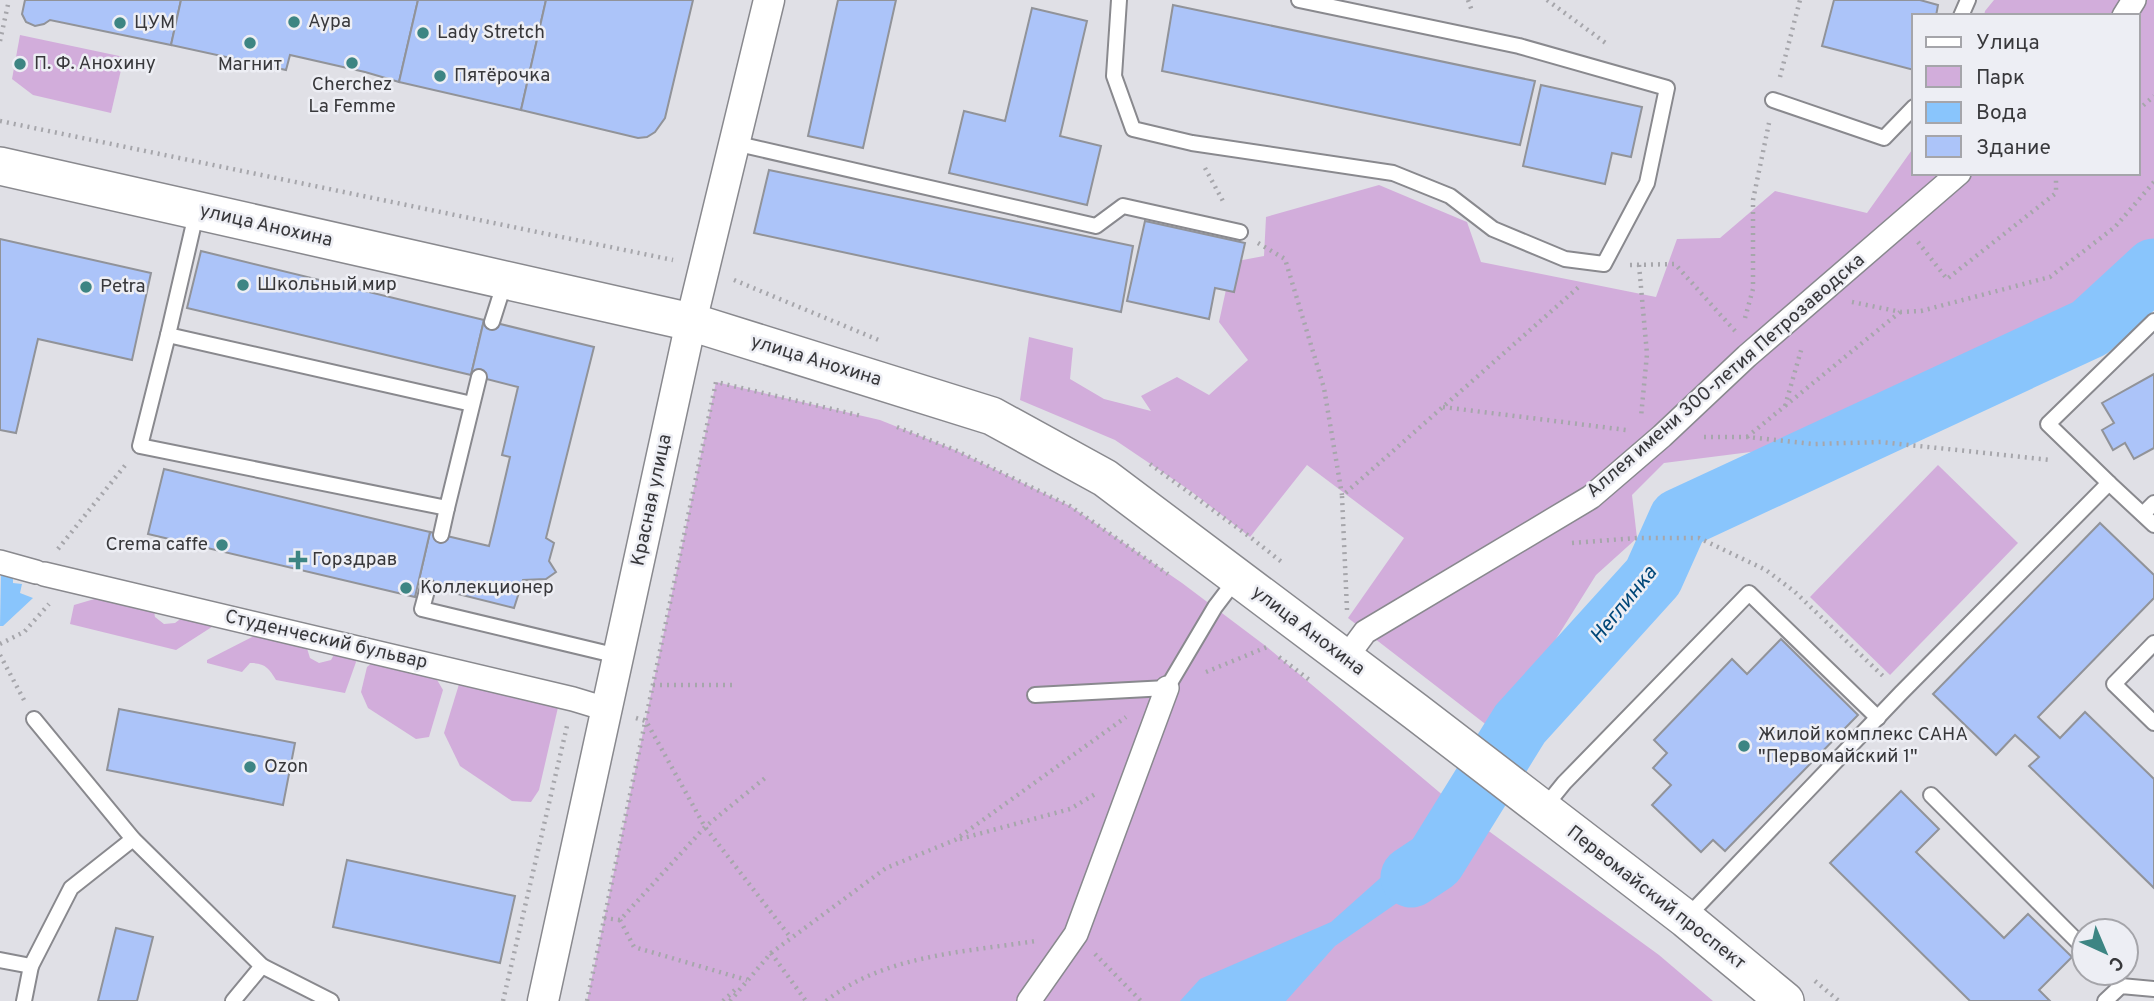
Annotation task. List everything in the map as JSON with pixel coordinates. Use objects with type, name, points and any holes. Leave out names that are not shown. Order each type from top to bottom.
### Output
[{"type":"street","name":"Красная улица","points":[[543,1001],[691,322],[769,0]]},
{"type":"street","name":"улица Анохина","points":[[0,166],[691,322],[992,416],[1105,478],[1534,803]]},
{"type":"street","name":"Аллея имени 300-летия Петрозаводска","points":[[1345,659],[1365,632],[1591,497],[1662,436],[1744,346],[1817,295],[1957,175]]},
{"type":"street","name":"Студенческий бульвар","points":[[0,562],[607,709]]},
{"type":"street","points":[[1029,1001],[1076,934],[1167,688]]},
{"type":"street","name":"Первомайский проспект","points":[[1534,803],[1686,919],[1785,1001]]},
{"type":"lane","points":[[1119,0],[1114,76],[1133,129],[1192,143],[1394,173],[1450,196],[1493,229],[1566,259],[1604,264],[1647,183],[1667,88],[1519,46],[1299,0]]},
{"type":"lane","points":[[1773,100],[1884,138],[1912,109]]},
{"type":"lane","points":[[734,143],[1096,226],[1123,206],[1240,233]]},
{"type":"lane","points":[[197,210],[140,446],[447,508]]},
{"type":"lane","points":[[492,322],[505,280]]},
{"type":"lane","points":[[2154,321],[2048,425],[2154,525]]},
{"type":"lane","points":[[168,335],[472,404]]},
{"type":"lane","points":[[441,535],[479,377]]},
{"type":"lane","points":[[1686,919],[1901,694],[2109,483]]},
{"type":"lane","points":[[2143,514],[2154,503]]},
{"type":"lane","points":[[1035,695],[1167,688],[1214,607],[1237,578]]},
{"type":"lane","points":[[428,587],[422,609],[618,656]]},
{"type":"lane","points":[[1534,803],[1564,783],[1749,593],[1878,718]]},
{"type":"lane","points":[[2154,643],[2114,684],[2154,723]]},
{"type":"lane","points":[[34,719],[133,839],[262,966],[331,1001]]},
{"type":"lane","points":[[1931,796],[2070,934]]},
{"type":"lane","points":[[24,1001],[31,966],[71,888],[133,839]]},
{"type":"lane","points":[[0,960],[31,966]]},
{"type":"lane","points":[[233,1001],[262,966]]},
{"type":"lane","points":[[2105,1001],[2120,987]]},
{"type":"lane","points":[[2132,987],[2154,989]]},
{"type":"path","points":[[0,41],[9,0]]},
{"type":"path","points":[[1744,346],[1753,289],[1753,200],[1773,100],[1800,0]]},
{"type":"path","points":[[2140,108],[2154,96]]},
{"type":"path","points":[[0,121],[704,267],[881,341]]},
{"type":"path","points":[[1192,143],[1240,233],[1285,259],[1324,388],[1342,496],[1348,618]]},
{"type":"path","points":[[1903,222],[1947,279],[2056,193],[2056,175]]},
{"type":"path","points":[[1817,295],[1901,312],[1921,312],[2050,277],[2115,227],[2154,181]]},
{"type":"path","points":[[1342,496],[1604,264],[1675,264],[1744,346]]},
{"type":"path","points":[[1639,265],[1647,354],[1641,419]]},
{"type":"path","points":[[1747,437],[1901,312]]},
{"type":"path","points":[[587,1001],[716,382],[868,417]]},
{"type":"path","points":[[893,425],[955,450],[1070,506],[1170,575]]},
{"type":"path","points":[[1814,443],[1881,442],[2089,464]]},
{"type":"path","points":[[40,573],[140,446]]},
{"type":"path","points":[[1192,492],[1251,537]]},
{"type":"path","points":[[1637,538],[1699,538],[1766,570],[1795,592],[1901,694]]},
{"type":"path","points":[[0,644],[24,632],[70,580]]},
{"type":"path","points":[[1256,639],[1314,683]]},
{"type":"path","points":[[955,840],[1167,688],[1267,647]]},
{"type":"path","points":[[0,655],[34,719]]},
{"type":"path","points":[[653,685],[735,685]]},
{"type":"path","points":[[607,709],[646,721],[705,827],[791,939]]},
{"type":"path","points":[[730,1001],[771,953],[886,868],[955,840],[1070,808],[1136,771]]},
{"type":"path","points":[[620,920],[705,827],[765,778]]},
{"type":"path","points":[[604,918],[620,920]]},
{"type":"path","points":[[620,920],[634,947],[748,979]]},
{"type":"path","points":[[826,1001],[845,986],[907,961],[1076,934],[1141,1001]]},
{"type":"path","points":[[771,953],[806,1001]]},
{"type":"path","points":[[723,1001],[748,979]]},
{"type":"green space","points":[[1994,0],[2154,0],[2154,284],[2083,339],[1992,391],[1942,373],[1814,444],[1664,463],[1632,495],[1637,538],[1596,575],[1497,733],[1348,618],[1404,538],[1307,465],[1250,537],[1192,492],[1115,440],[1020,400],[1029,337],[1073,348],[1070,379],[1104,399],[1151,411],[1141,396],[1177,377],[1209,395],[1248,360],[1219,322],[1232,262],[1264,256],[1266,217],[1379,185],[1467,222],[1481,262],[1656,297],[1677,239],[1720,238],[1775,191],[1867,213],[1912,150],[1912,175],[2140,175],[2140,14],[1984,14]]},
{"type":"green space","points":[[20,35],[124,57],[111,113],[33,95],[12,79]]},
{"type":"green space","points":[[716,382],[880,420],[955,450],[1070,506],[1182,583],[1267,647],[1464,813],[1659,955],[1713,1001],[587,1001]]},
{"type":"green space","points":[[1938,465],[2018,543],[1890,675],[1810,597]]},
{"type":"green space","points":[[108,595],[153,606],[155,617],[164,624],[175,623],[187,614],[218,623],[176,650],[70,624],[74,605]]},
{"type":"green space","points":[[262,632],[305,642],[310,658],[319,663],[331,660],[336,651],[353,653],[356,662],[345,693],[276,680],[269,669],[259,664],[250,663],[242,672],[207,663],[207,660]]},
{"type":"green space","points":[[377,659],[433,673],[443,690],[429,737],[416,739],[368,708],[361,692],[367,667]]},
{"type":"green space","points":[[460,681],[559,703],[539,790],[531,802],[512,801],[460,766],[444,733]]},
{"type":"water","points":[[1,572],[13,573],[13,583],[22,584],[20,593],[33,598],[3,626],[0,626]]},
{"type":"water","points":[[1447,799],[1477,823],[1446,869],[1335,946],[1286,1001],[1180,1001],[1200,979],[1331,922],[1424,839]]},
{"type":"building","name":"ЦУМ","points":[[25,0],[181,0],[171,45],[50,20],[35,26],[26,22],[22,14]]},
{"type":"building","name":"Аура","points":[[181,0],[418,0],[399,82],[290,55],[286,70],[171,45]]},
{"type":"building","points":[[418,0],[546,0],[521,110],[399,82]]},
{"type":"building","points":[[546,0],[693,0],[665,118],[655,132],[638,138],[521,110]]},
{"type":"building","points":[[838,0],[896,0],[863,148],[808,136]]},
{"type":"building","points":[[1834,0],[1920,0],[1938,5],[1936,14],[1912,14],[1912,69],[1822,46]]},
{"type":"building","points":[[1173,5],[1535,81],[1520,145],[1162,71]]},
{"type":"building","points":[[1032,8],[1087,21],[1060,136],[1101,146],[1087,205],[949,173],[964,111],[1005,121]]},
{"type":"building","points":[[1541,85],[1642,107],[1631,157],[1612,153],[1605,184],[1523,166]]},
{"type":"building","points":[[769,170],[1133,246],[1121,312],[754,233]]},
{"type":"building","points":[[1145,221],[1245,243],[1234,292],[1215,288],[1209,319],[1127,301]]},
{"type":"building","points":[[0,239],[151,273],[132,360],[38,339],[16,433],[0,430]]},
{"type":"building","points":[[201,251],[484,320],[471,375],[187,308]]},
{"type":"building","points":[[484,320],[594,347],[546,538],[554,543],[549,561],[556,572],[546,579],[523,580],[514,608],[418,584],[430,532],[489,546],[510,457],[502,455],[518,387],[471,375]]},
{"type":"building","points":[[2154,374],[2154,448],[2134,459],[2125,443],[2113,450],[2102,430],[2114,423],[2102,403]]},
{"type":"building","points":[[164,469],[430,532],[415,597],[148,534]]},
{"type":"building","points":[[2100,523],[2154,575],[2154,598],[2038,717],[2060,738],[2085,712],[2154,779],[2154,888],[2029,766],[2039,757],[2015,735],[1996,755],[1933,694]]},
{"type":"building","name":"Жилой комплекс САНА \"Первомайский 1\"","points":[[1781,639],[1858,715],[1725,851],[1713,840],[1701,852],[1652,805],[1671,785],[1653,768],[1667,753],[1654,740],[1732,659],[1747,674]]},
{"type":"building","points":[[119,709],[295,743],[283,805],[107,770]]},
{"type":"building","points":[[1901,791],[1939,829],[1916,852],[2004,938],[2028,914],[2070,955],[2070,959],[2039,990],[2050,1001],[1970,1001],[1830,863]]},
{"type":"building","points":[[347,860],[515,896],[500,963],[333,927]]},
{"type":"building","points":[[116,928],[153,937],[137,1001],[98,1001]]},
{"type":"waterway","name":"Неглинка","points":[[1411,877],[1435,861],[1520,724],[1653,577],[1679,519],[2090,328],[2154,269]]},
{"type":"place","name":"Аура","points":[[294,22]]},
{"type":"place","name":"ЦУМ","points":[[120,23]]},
{"type":"place","name":"Lady Stretch","points":[[423,33]]},
{"type":"place","name":"Магнит","points":[[250,43]]},
{"type":"place","name":"Cherchez La Femme","points":[[352,63]]},
{"type":"place","name":"П. Ф. Анохину","points":[[20,64]]},
{"type":"place","name":"Пятёрочка","points":[[440,76]]},
{"type":"place","name":"Школьный мир","points":[[243,285]]},
{"type":"place","name":"Petra","points":[[86,287]]},
{"type":"place","name":"Crema caffe","points":[[222,545]]},
{"type":"place","name":"Горздрав","points":[[298,560]]},
{"type":"place","name":"Коллекционер","points":[[406,588]]},
{"type":"place","name":"Жилой комплекс САНА \"Первомайский 1\"","points":[[1744,746]]},
{"type":"place","name":"Ozon","points":[[250,767]]}]
